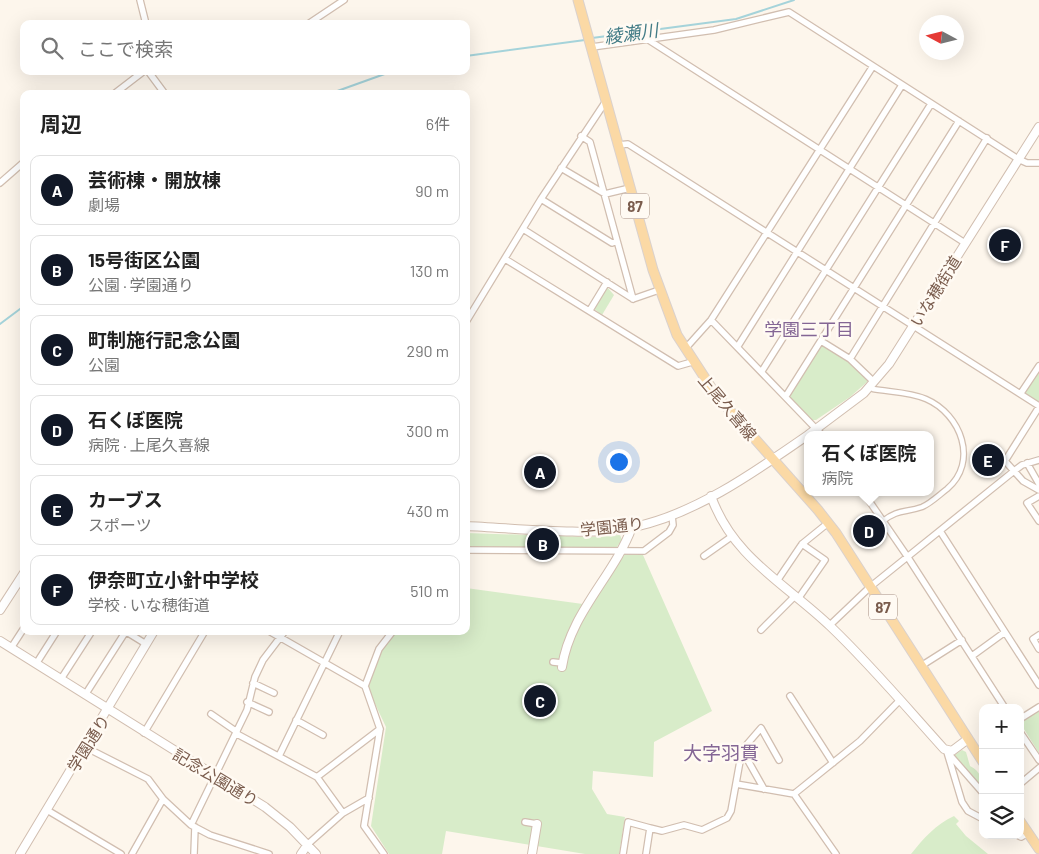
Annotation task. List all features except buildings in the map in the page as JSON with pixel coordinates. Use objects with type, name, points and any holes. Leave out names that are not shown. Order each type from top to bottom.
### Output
[{"type":"main road","name":"上尾久喜線","points":[[578,0],[659,290],[670,320],[692,362],[721,401],[804,496]]},
{"type":"main road","name":"上尾久喜線","points":[[804,496],[828,523],[979,756]]},
{"type":"main road","points":[[1024,827],[1039,849]]},
{"type":"street","points":[[140,0],[145,20]]},
{"type":"street","points":[[314,20],[344,0]]},
{"type":"street","points":[[591,46],[714,30],[789,12],[1018,159],[1027,163],[1039,163]]},
{"type":"street","points":[[647,39],[965,243]]},
{"type":"street","points":[[684,349],[711,320],[873,66]]},
{"type":"street","points":[[120,90],[140,75]]},
{"type":"street","points":[[149,75],[162,90]]},
{"type":"street","points":[[738,346],[902,85]]},
{"type":"street","points":[[470,316],[541,199],[606,101]]},
{"type":"street","points":[[762,371],[931,104]]},
{"type":"street","points":[[786,396],[959,121]]},
{"type":"street","name":"いな穂街道","points":[[820,431],[852,402],[874,386],[1039,127]]},
{"type":"street","points":[[581,136],[590,142],[633,299]]},
{"type":"street","points":[[850,359],[936,223],[986,138]]},
{"type":"street","points":[[618,144],[628,144],[1039,406],[1005,461],[1023,481],[1039,490]]},
{"type":"street","points":[[0,183],[20,166]]},
{"type":"street","points":[[561,168],[604,194],[630,188]]},
{"type":"street","points":[[541,199],[612,243],[617,241]]},
{"type":"street","points":[[523,229],[633,299]]},
{"type":"street","points":[[506,259],[678,366],[692,362]]},
{"type":"street","points":[[590,310],[607,282]]},
{"type":"street","points":[[633,299],[659,290]]},
{"type":"street","points":[[711,320],[818,431]]},
{"type":"street","points":[[822,340],[850,359],[874,386],[914,395],[935,403],[953,420],[964,444],[963,462],[948,488],[928,504],[911,510],[894,512],[883,521]]},
{"type":"street","points":[[1020,394],[1039,366]]},
{"type":"street","name":"いな穂街道","points":[[772,459],[804,438]]},
{"type":"street","name":"学園通り","points":[[470,526],[583,530],[632,527],[672,516],[711,496],[772,459]]},
{"type":"street","points":[[830,626],[870,587],[1014,471],[1039,460]]},
{"type":"street","points":[[1027,464],[1039,484]]},
{"type":"street","points":[[711,496],[719,517],[731,537],[777,581],[830,626],[900,700],[979,788]]},
{"type":"street","points":[[866,496],[908,556],[1002,704]]},
{"type":"street","points":[[1039,496],[1027,503],[1039,521]]},
{"type":"street","points":[[470,550],[644,551],[669,532],[673,525],[672,516]]},
{"type":"street","points":[[777,581],[802,544],[828,523]]},
{"type":"street","points":[[553,662],[562,665],[566,647],[582,611],[622,551],[632,527]]},
{"type":"street","points":[[940,531],[1039,685]]},
{"type":"street","points":[[704,556],[731,537]]},
{"type":"street","points":[[761,630],[796,598],[825,560],[802,544]]},
{"type":"street","points":[[0,610],[20,579]]},
{"type":"street","points":[[972,656],[1005,632]]},
{"type":"street","points":[[11,648],[20,634]]},
{"type":"street","points":[[36,664],[54,635]]},
{"type":"street","points":[[61,679],[89,635]]},
{"type":"street","points":[[85,695],[122,635]]},
{"type":"street","points":[[131,635],[146,644]]},
{"type":"street","name":"学園通り","points":[[20,854],[152,635]]},
{"type":"street","points":[[144,733],[204,635]]},
{"type":"street","points":[[275,635],[365,686]]},
{"type":"street","points":[[194,854],[193,826],[214,777],[247,710],[247,702],[253,683],[263,660],[282,635]]},
{"type":"street","points":[[279,756],[338,635]]},
{"type":"street","points":[[384,854],[364,826],[380,728],[365,686],[379,649],[390,635]]},
{"type":"street","points":[[1039,635],[1033,639],[1039,649]]},
{"type":"street","points":[[921,666],[962,640]]},
{"type":"street","name":"記念公園通り","points":[[0,641],[214,777],[265,807],[308,844],[316,854]]},
{"type":"street","points":[[253,683],[274,693]]},
{"type":"street","points":[[790,696],[833,763]]},
{"type":"street","points":[[794,794],[860,741],[900,700]]},
{"type":"street","points":[[247,702],[269,712]]},
{"type":"street","points":[[1024,716],[1039,707]]},
{"type":"street","points":[[211,714],[237,733],[317,776],[343,813]]},
{"type":"street","points":[[296,720],[323,735]]},
{"type":"street","points":[[317,776],[380,728]]},
{"type":"street","points":[[623,854],[628,822],[662,831],[684,825],[702,830],[727,818],[731,811],[742,750],[761,728],[779,760]]},
{"type":"street","points":[[1024,738],[1039,760]]},
{"type":"street","points":[[947,752],[952,751],[968,739]]},
{"type":"street","points":[[85,747],[148,779],[163,799],[193,826],[210,835],[251,851],[268,854]]},
{"type":"street","points":[[742,750],[764,789]]},
{"type":"street","points":[[947,752],[962,802],[968,810],[979,817]]},
{"type":"street","points":[[1024,781],[1039,768]]},
{"type":"street","points":[[736,784],[794,794],[836,854]]},
{"type":"street","points":[[301,854],[308,844],[343,813],[369,798]]},
{"type":"street","points":[[132,854],[163,799]]},
{"type":"street","points":[[47,810],[121,854]]},
{"type":"street","points":[[524,822],[538,824],[532,854]]},
{"type":"street","points":[[646,854],[650,828]]},
{"type":"street","points":[[1024,835],[1028,833]]},
{"type":"green space","points":[[607,287],[614,295],[602,315],[593,308]]},
{"type":"green space","points":[[822,345],[850,361],[867,379],[867,382],[850,397],[816,420],[812,420],[790,398],[790,394]]},
{"type":"green space","points":[[1039,369],[1039,402],[1025,393]]},
{"type":"green space","points":[[470,533],[590,537],[620,535],[622,540],[616,548],[470,548]]},
{"type":"green space","points":[[625,554],[643,555],[712,711],[654,742],[653,777],[593,771],[592,789],[607,814],[625,817],[619,854],[585,854],[446,831],[442,854],[389,854],[371,826],[386,727],[369,691],[369,683],[383,648],[394,635],[470,635],[470,589],[590,605]]},
{"type":"green space","points":[[1039,711],[1039,753],[1024,729],[1024,721]]},
{"type":"green space","points":[[962,750],[966,752],[970,766],[979,774],[979,785],[953,756]]},
{"type":"green space","points":[[954,816],[959,821],[956,824],[966,836],[988,854],[911,854],[930,832]]},
{"type":"waterway","name":"綾瀬川","points":[[592,38],[736,19],[794,0]]},
{"type":"waterway","name":"綾瀬川","points":[[470,55],[585,40]]},
{"type":"waterway","name":"綾瀬川","points":[[340,90],[382,75]]},
{"type":"waterway","name":"綾瀬川","points":[[0,324],[20,309]]},
{"type":"place","name":"伊奈町立小針中学校","points":[[1005,245]]},
{"type":"place","name":"カーブス","points":[[988,460]]},
{"type":"place","name":"芸術棟・開放棟","points":[[540,472]]},
{"type":"place","name":"石くぼ医院","points":[[869,531]]},
{"type":"place","name":"15号街区公園","points":[[543,544]]},
{"type":"place","name":"町制施行記念公園","points":[[540,701]]},
{"type":"district","name":"学園三丁目","points":[[809,329]]},
{"type":"district","name":"大字羽貫","points":[[721,752]]}]
